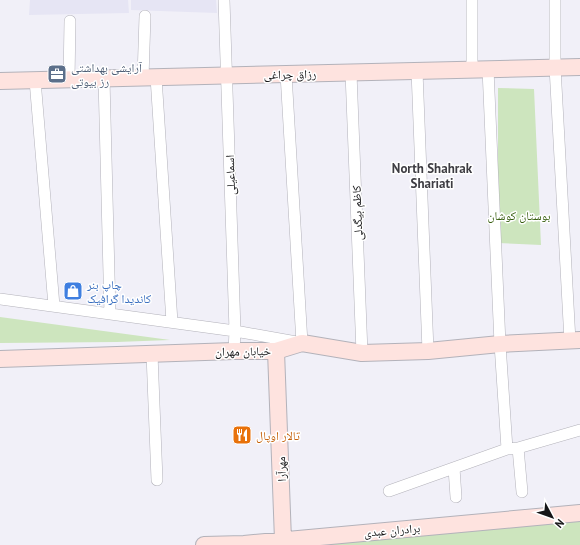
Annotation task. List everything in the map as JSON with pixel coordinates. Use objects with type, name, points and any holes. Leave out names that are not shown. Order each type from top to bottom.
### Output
[{"type":"main road","name":"رزاق چراغی","points":[[0,81],[580,67]]},
{"type":"main road","name":"خیابان مهران","points":[[0,359],[234,351],[276,351],[302,343],[362,353],[428,351],[500,344],[575,340]]},
{"type":"main road","name":"مهرآرا","points":[[276,351],[283,540]]},
{"type":"main road","name":"برادران عبدی","points":[[204,545],[244,544],[580,513]]},
{"type":"street","name":"اسماعیلی","points":[[224,0],[235,331],[234,351]]},
{"type":"street","points":[[472,0],[472,70]]},
{"type":"street","points":[[555,0],[555,68],[575,340]]},
{"type":"street","points":[[145,16],[172,322]]},
{"type":"street","points":[[69,80],[70,22]]},
{"type":"street","points":[[488,69],[500,344],[512,448],[522,492]]},
{"type":"street","points":[[418,71],[428,351]]},
{"type":"street","name":"کاظم بیگدلی","points":[[351,73],[362,353]]},
{"type":"street","points":[[0,298],[235,331],[302,343],[286,74]]},
{"type":"street","points":[[104,79],[110,314]]},
{"type":"street","points":[[35,80],[54,306]]},
{"type":"street","points":[[152,354],[157,480]]},
{"type":"street","points":[[389,491],[512,448],[580,430]]},
{"type":"street","points":[[454,468],[456,497]]},
{"type":"shaded area","points":[[30,0],[128,0],[129,13],[29,15]]},
{"type":"shaded area","points":[[131,0],[216,0],[217,13],[131,10]]},
{"type":"green space","name":"بوستان کوشان","points":[[498,88],[534,89],[541,245],[498,243]]},
{"type":"green space","points":[[0,317],[170,340],[0,343]]},
{"type":"green space","points":[[580,521],[580,545],[311,545]]},
{"type":"place","name":"آرایشی بهداشتی رز بیوتی","points":[[57,74]]},
{"type":"place","name":"چاپ بنر کاندیدا گرافیک","points":[[73,291]]},
{"type":"place","name":"تالار اوپال","points":[[242,435]]},
{"type":"district","name":"North Shahrak Shariati","points":[[432,176]]}]
